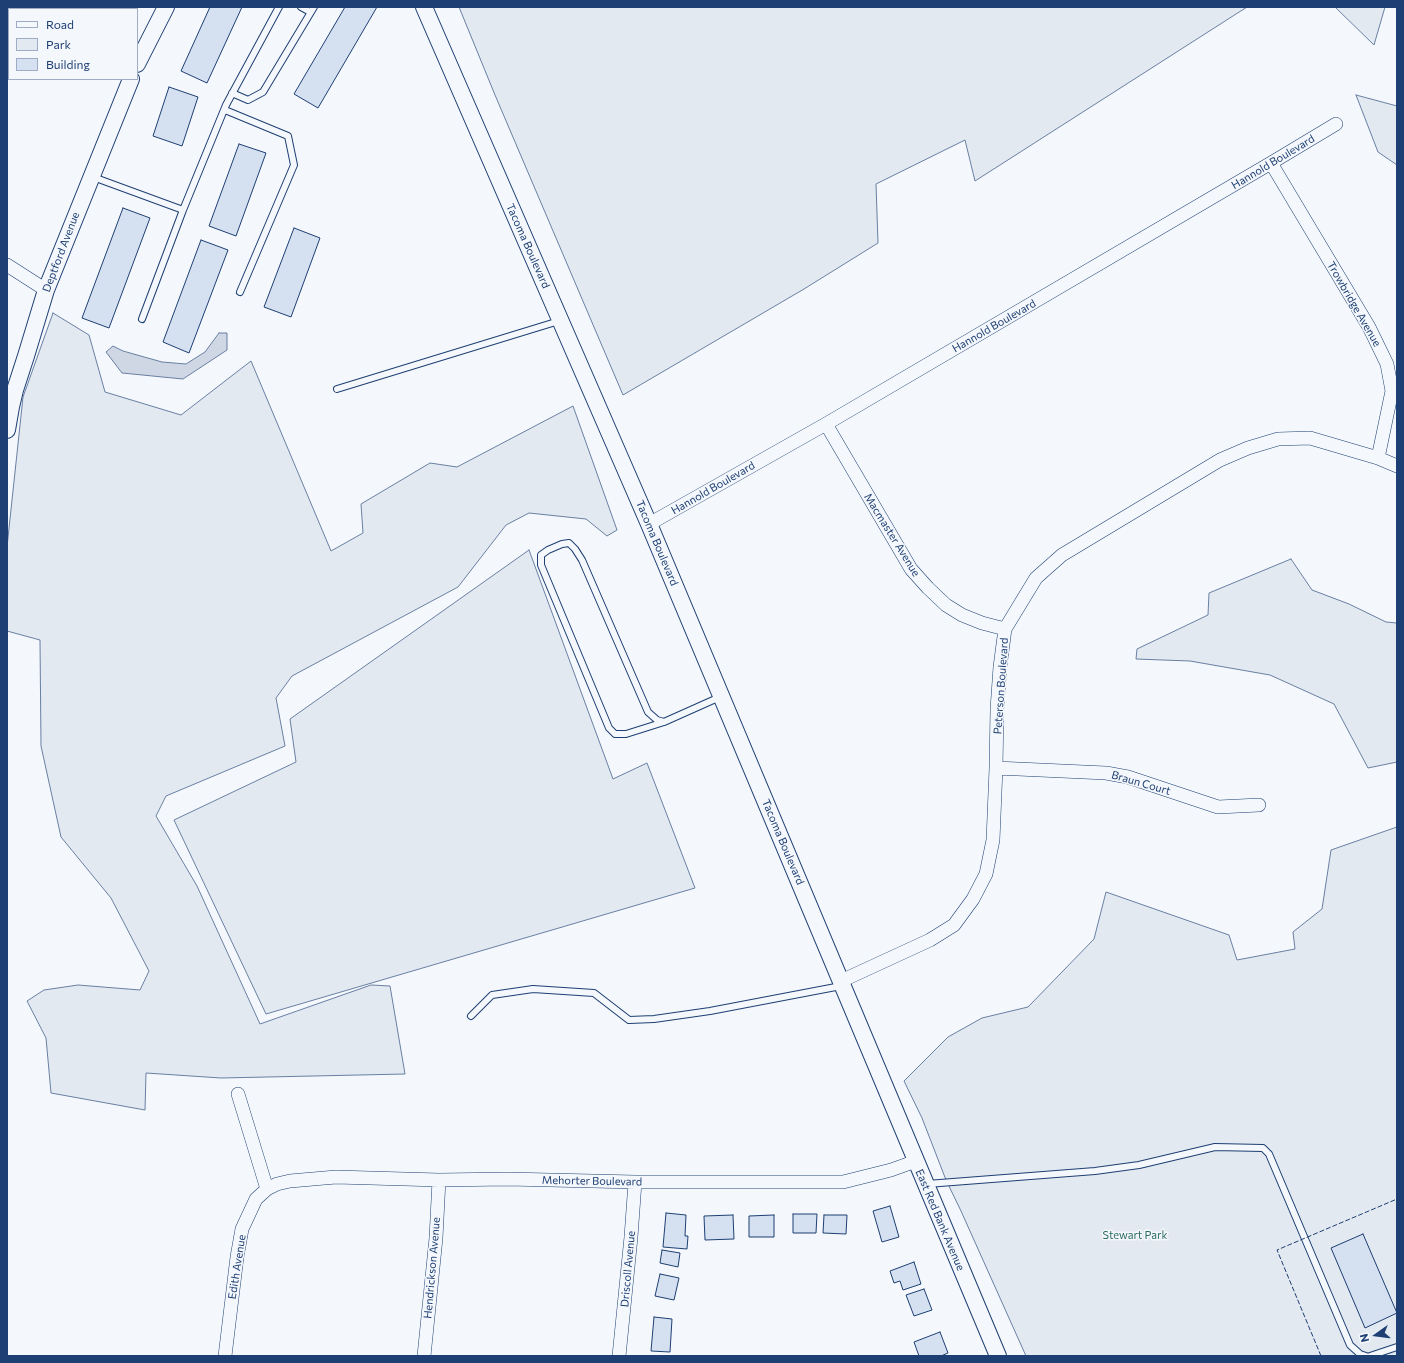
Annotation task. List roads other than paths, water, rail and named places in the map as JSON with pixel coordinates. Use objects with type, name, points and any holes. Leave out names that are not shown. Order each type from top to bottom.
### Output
[{"type":"street","points":[[138,62],[166,7]]},
{"type":"street","name":"Tacoma Boulevard","points":[[424,7],[649,524],[883,1083]]},
{"type":"street","name":"Deptford Avenue","points":[[7,430],[10,407],[46,290],[131,80]]},
{"type":"street","name":"Hannold Boulevard","points":[[649,524],[826,424],[1271,164],[1336,124]]},
{"type":"street","name":"Trowbridge Avenue","points":[[1271,164],[1369,327],[1387,364],[1392,391],[1378,458]]},
{"type":"street","points":[[7,265],[46,290]]},
{"type":"street","name":"Macmaster Avenue","points":[[826,424],[911,569],[946,605],[962,615],[982,623],[1005,629]]},
{"type":"street","name":"Peterson Boulevard","points":[[842,984],[930,940],[954,925],[973,899],[986,874],[993,840],[997,709],[1005,629],[1036,578],[1062,555],[1220,460],[1248,448],[1278,440],[1310,438],[1378,458],[1397,466]]},
{"type":"street","name":"Braun Court","points":[[996,768],[1106,773],[1128,777],[1218,807],[1259,805]]},
{"type":"street","name":"East Red Bank Avenue","points":[[883,1083],[998,1356]]},
{"type":"street","points":[[238,1094],[267,1189]]},
{"type":"street","name":"Mehorter Boulevard","points":[[267,1189],[277,1184],[290,1181],[336,1177],[439,1180],[508,1179],[634,1182],[843,1182],[891,1170],[916,1161]]},
{"type":"street","name":"Hendrickson Avenue","points":[[424,1356],[436,1238],[439,1180]]},
{"type":"street","name":"Driscoll Avenue","points":[[619,1356],[631,1237],[634,1182]]},
{"type":"street","name":"Edith Avenue","points":[[225,1356],[237,1257],[242,1229],[256,1199],[267,1189]]},
{"type":"lane","points":[[142,319],[182,210],[232,93],[279,7]]},
{"type":"lane","points":[[232,93],[248,100],[263,92],[312,10],[301,7]]},
{"type":"lane","points":[[225,110],[288,136],[294,164],[240,292]]},
{"type":"lane","points":[[92,176],[182,210]]},
{"type":"lane","points":[[337,389],[561,320]]},
{"type":"lane","points":[[664,722],[657,720],[648,712],[582,560],[575,549],[569,543],[562,544],[540,555],[541,564],[609,728],[615,734],[626,734],[664,722],[722,697]]},
{"type":"lane","points":[[471,1016],[492,995],[533,989],[594,993],[629,1020],[654,1020],[710,1011],[842,984]]},
{"type":"lane","points":[[925,1184],[1095,1171],[1139,1165],[1215,1147],[1263,1148],[1269,1154],[1350,1345],[1360,1354],[1366,1356]]},
{"type":"lane","points":[[1370,1356],[1397,1347]]},
{"type":"park label","name":"Stewart Park","points":[[1135,1235]]}]
